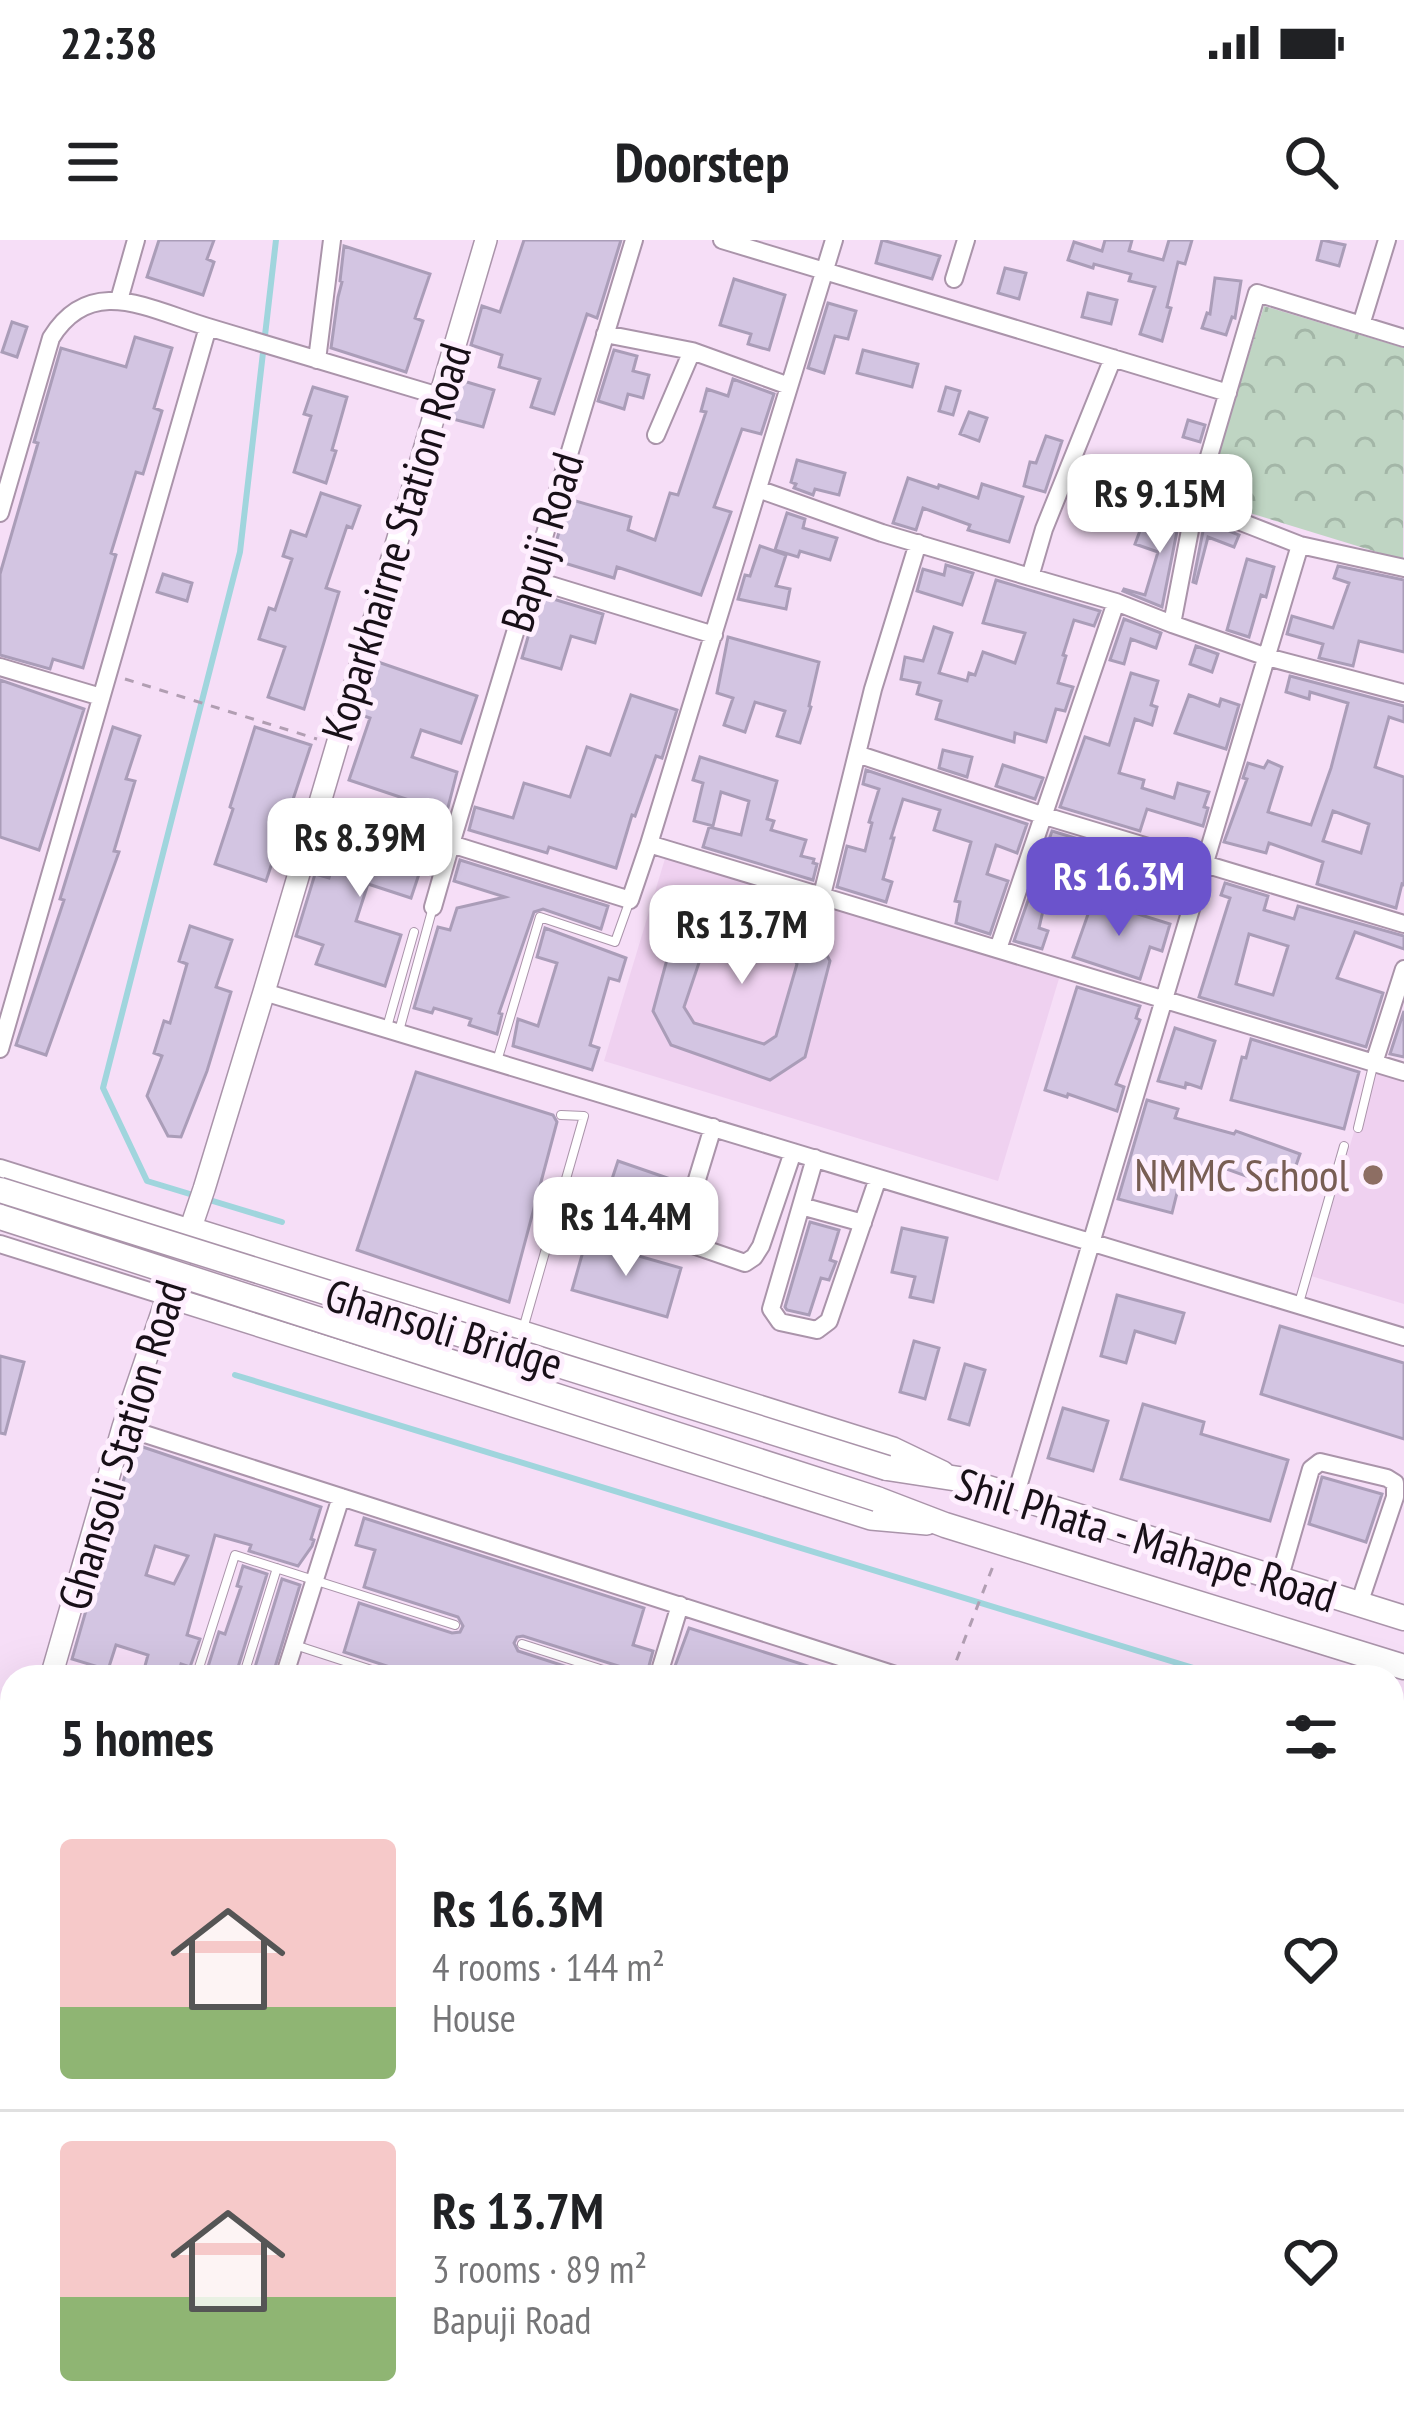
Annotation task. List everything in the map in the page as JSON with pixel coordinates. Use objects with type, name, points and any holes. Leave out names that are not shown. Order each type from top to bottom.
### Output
[{"type":"main road","name":"Ghansoli Bridge","points":[[0,1190],[887,1468]]},
{"type":"main road","name":"Ghansoli Bridge","points":[[0,1217],[877,1499]]},
{"type":"main road","name":"Shil Phata - Mahape Road","points":[[887,1468],[958,1480],[1404,1618]]},
{"type":"main road","name":"Shil Phata - Mahape Road","points":[[877,1499],[945,1526],[1398,1665]]},
{"type":"street","points":[[119,300],[136,240]]},
{"type":"street","points":[[317,360],[332,240]]},
{"type":"street","name":"Koparkhairne Station Road","points":[[204,1189],[486,240]]},
{"type":"street","name":"Bapuji Road","points":[[433,907],[634,240]]},
{"type":"street","points":[[722,240],[1228,393]]},
{"type":"street","points":[[451,844],[630,900],[834,240]]},
{"type":"street","points":[[954,279],[966,240]]},
{"type":"street","points":[[1361,325],[1387,240]]},
{"type":"street","points":[[1172,624],[1195,504],[1257,293],[1404,338]]},
{"type":"street","points":[[0,512],[51,338],[62,321],[102,299],[119,300],[440,396]]},
{"type":"street","points":[[0,1049],[208,328]]},
{"type":"street","points":[[605,334],[692,351],[789,386]]},
{"type":"street","points":[[656,434],[692,351]]},
{"type":"street","points":[[1030,577],[1044,529],[1112,358]]},
{"type":"street","points":[[758,489],[1116,602],[1267,657],[1404,693]]},
{"type":"street","points":[[1195,504],[1300,545],[1404,568]]},
{"type":"street","points":[[822,895],[872,689],[918,543]]},
{"type":"street","points":[[1015,1497],[1300,545]]},
{"type":"street","points":[[531,579],[714,635]]},
{"type":"street","points":[[998,949],[1116,602]]},
{"type":"street","points":[[0,667],[101,697]]},
{"type":"street","points":[[857,754],[1404,924]]},
{"type":"street","points":[[649,844],[1404,1072]]},
{"type":"street","points":[[1374,1063],[1404,969]]},
{"type":"street","points":[[265,992],[1404,1337]]},
{"type":"street","points":[[712,1127],[681,1232],[690,1244],[745,1263],[761,1246],[793,1152]]},
{"type":"street","points":[[815,1158],[771,1309],[780,1322],[817,1330],[829,1321],[878,1178]]},
{"type":"street","points":[[0,1168],[193,1220],[522,1331],[893,1448],[958,1480]]},
{"type":"street","name":"Ghansoli Station Road","points":[[54,1665],[123,1427],[204,1189]]},
{"type":"street","points":[[801,1206],[863,1223]]},
{"type":"street","points":[[0,1244],[871,1519],[945,1526]]},
{"type":"street","points":[[123,1427],[865,1665]]},
{"type":"street","points":[[1279,1580],[1311,1469],[1320,1462],[1388,1478],[1395,1483],[1396,1497],[1359,1604]]},
{"type":"street","points":[[288,1665],[341,1497]]},
{"type":"street","points":[[662,1665],[680,1605]]},
{"type":"lane","points":[[496,1062],[540,917],[615,942],[630,900]]},
{"type":"lane","points":[[392,1031],[433,907]]},
{"type":"lane","points":[[392,1031],[414,932]]},
{"type":"lane","points":[[1358,1128],[1374,1063]]},
{"type":"lane","points":[[522,1331],[584,1117],[561,1115]]},
{"type":"lane","points":[[1299,1305],[1344,1146]]},
{"type":"lane","points":[[200,1665],[235,1555],[455,1625]]},
{"type":"lane","points":[[247,1665],[277,1568]]},
{"type":"lane","points":[[522,1644],[588,1665]]},
{"type":"lane","points":[[294,1645],[356,1665]]},
{"type":"path","points":[[108,674],[336,745]]},
{"type":"path","points":[[955,1665],[1002,1543]]},
{"type":"shaded area","points":[[667,852],[1061,972],[998,1181],[604,1061]]},
{"type":"shaded area","name":"NMMC School","points":[[1374,1065],[1404,1074],[1404,1304],[1311,1276]]},
{"type":"green space","points":[[1264,306],[1404,348],[1403,560],[1204,499]]},
{"type":"building","points":[[159,240],[214,240],[207,259],[214,262],[203,295],[147,277]]},
{"type":"building","points":[[524,240],[621,240],[597,318],[587,314],[554,414],[531,407],[540,379],[499,367],[502,355],[471,345],[482,306],[500,312]]},
{"type":"building","points":[[882,240],[940,256],[932,279],[876,263]]},
{"type":"building","points":[[1105,240],[1132,240],[1129,251],[1163,260],[1169,240],[1192,240],[1185,264],[1178,262],[1162,341],[1140,334],[1155,287],[1129,281],[1131,274],[1068,260],[1074,242],[1102,251]]},
{"type":"building","points":[[1322,240],[1345,245],[1339,266],[1317,260]]},
{"type":"building","points":[[344,246],[430,274],[415,318],[423,321],[406,372],[331,348]]},
{"type":"building","points":[[1005,268],[1026,273],[1019,299],[998,293]]},
{"type":"building","points":[[1215,278],[1241,281],[1235,318],[1226,335],[1202,328],[1210,314]]},
{"type":"building","points":[[734,279],[785,295],[769,350],[748,344],[751,334],[720,325]]},
{"type":"building","points":[[1088,293],[1117,300],[1111,324],[1082,317]]},
{"type":"building","points":[[828,303],[856,311],[848,339],[835,336],[824,373],[808,368]]},
{"type":"building","points":[[12,322],[27,327],[17,357],[2,352]]},
{"type":"building","points":[[135,337],[172,348],[154,408],[162,411],[143,474],[136,472],[111,553],[116,555],[83,668],[53,659],[50,669],[0,655],[0,574],[61,348],[126,367]]},
{"type":"building","points":[[614,350],[637,356],[633,371],[649,375],[643,398],[628,394],[624,409],[598,401]]},
{"type":"building","points":[[863,350],[918,364],[912,387],[857,373]]},
{"type":"building","points":[[733,379],[774,394],[761,434],[742,429],[714,507],[731,512],[701,595],[617,567],[614,578],[551,559],[569,499],[631,517],[628,530],[655,540],[670,493],[678,495],[706,412],[701,411],[707,389],[728,396]]},
{"type":"building","points":[[460,380],[494,390],[483,427],[449,418]]},
{"type":"building","points":[[313,387],[347,397],[326,483],[294,472],[311,416],[304,414]]},
{"type":"building","points":[[946,387],[960,391],[953,415],[939,411]]},
{"type":"building","points":[[969,412],[987,418],[979,441],[960,434]]},
{"type":"building","points":[[1188,420],[1205,425],[1200,442],[1183,437]]},
{"type":"building","points":[[1046,436],[1062,441],[1045,492],[1024,486],[1030,462],[1036,463]]},
{"type":"building","points":[[797,460],[845,473],[839,495],[815,489],[813,495],[794,488],[791,482]]},
{"type":"building","points":[[908,478],[978,498],[982,484],[1023,497],[1009,542],[968,530],[970,525],[923,508],[916,530],[893,523]]},
{"type":"building","points":[[321,493],[360,506],[352,528],[347,526],[326,588],[339,592],[304,709],[268,697],[285,647],[259,639],[269,608],[275,610],[292,559],[283,556],[291,531],[306,536]]},
{"type":"building","points":[[1166,507],[1181,511],[1162,607],[1123,591],[1145,595],[1158,552],[1135,544],[1141,528],[1159,534]]},
{"type":"building","points":[[787,513],[805,519],[803,528],[837,538],[830,560],[775,550]]},
{"type":"building","points":[[1205,521],[1239,535],[1234,547],[1208,537],[1196,583],[1193,582]]},
{"type":"building","points":[[760,546],[786,555],[776,586],[790,589],[786,609],[738,599]]},
{"type":"building","points":[[1247,559],[1274,567],[1249,637],[1227,630]]},
{"type":"building","points":[[946,565],[973,573],[962,605],[917,591],[923,569],[944,575]]},
{"type":"building","points":[[1338,566],[1404,580],[1404,652],[1359,641],[1353,666],[1319,658],[1323,644],[1287,634],[1292,616],[1333,628],[1349,583],[1334,578]]},
{"type":"building","points":[[163,574],[192,583],[187,601],[157,592]]},
{"type":"building","points":[[996,580],[1100,611],[1094,626],[1074,620],[1058,683],[1073,687],[1065,711],[1056,709],[1046,742],[1015,733],[1014,742],[936,719],[941,701],[917,694],[920,683],[901,679],[905,657],[923,661],[934,627],[952,633],[939,673],[967,681],[969,673],[975,675],[983,652],[1015,663],[1025,633],[983,623]]},
{"type":"building","points":[[540,595],[603,614],[595,643],[571,636],[561,669],[522,658]]},
{"type":"building","points":[[1124,619],[1161,633],[1156,648],[1131,639],[1124,664],[1110,660]]},
{"type":"building","points":[[728,637],[819,662],[800,743],[777,736],[785,711],[755,702],[745,732],[724,725],[733,698],[717,693]]},
{"type":"building","points":[[1196,646],[1218,654],[1212,672],[1190,664]]},
{"type":"building","points":[[378,662],[477,696],[461,743],[421,730],[412,757],[457,772],[444,823],[412,813],[415,802],[349,780],[370,718],[361,715]]},
{"type":"building","points":[[1131,673],[1158,681],[1151,705],[1157,707],[1152,725],[1135,719],[1119,773],[1144,780],[1142,788],[1174,798],[1178,783],[1209,792],[1203,826],[1147,809],[1140,831],[1060,807],[1085,737],[1109,745]]},
{"type":"building","points":[[1290,676],[1404,706],[1404,722],[1389,717],[1375,767],[1404,777],[1404,885],[1396,908],[1317,884],[1323,862],[1269,843],[1266,853],[1224,842],[1247,779],[1243,778],[1248,763],[1264,768],[1268,761],[1282,767],[1268,812],[1311,825],[1348,703],[1310,692],[1309,699],[1286,692]],"holes":[[[1333,811],[1369,824],[1361,853],[1323,841]]]},
{"type":"building","points":[[0,680],[84,709],[39,850],[0,837]]},
{"type":"building","points":[[631,695],[677,710],[662,758],[656,756],[632,815],[616,868],[469,830],[475,807],[513,818],[524,783],[570,797],[587,747],[610,755]]},
{"type":"building","points":[[1189,695],[1219,706],[1221,699],[1239,705],[1226,749],[1175,733]]},
{"type":"building","points":[[113,727],[140,736],[126,779],[135,781],[114,851],[119,852],[46,1055],[16,1045],[64,900],[60,899]]},
{"type":"building","points":[[255,727],[311,745],[266,881],[215,864]]},
{"type":"building","points":[[943,750],[972,757],[967,777],[939,768]]},
{"type":"building","points":[[700,757],[777,781],[767,819],[774,821],[771,830],[806,840],[801,856],[817,864],[813,880],[703,847],[709,827],[741,835],[749,801],[721,792],[713,826],[694,821],[703,783],[693,780]]},
{"type":"building","points":[[1003,765],[1043,778],[1035,799],[996,786]]},
{"type":"building","points":[[866,770],[1027,824],[1017,853],[996,845],[987,874],[1008,881],[990,934],[956,923],[960,902],[955,901],[971,842],[934,830],[940,810],[903,799],[883,879],[892,882],[886,902],[837,887],[847,846],[865,851],[872,823],[879,789],[863,784]]},
{"type":"building","points":[[349,816],[428,847],[411,898],[368,884],[356,921],[401,935],[385,986],[316,964],[323,945],[296,936],[315,874],[329,878]]},
{"type":"building","points":[[1052,831],[1189,873],[1185,884],[1125,865],[1123,870],[1069,844],[1059,857],[1046,898],[1039,928],[1048,931],[1042,949],[1014,941]]},
{"type":"building","points":[[460,860],[608,906],[601,929],[543,909],[534,912],[499,1013],[497,1034],[469,1025],[471,1019],[434,1008],[432,1013],[414,1008],[438,927],[450,930],[457,908],[505,897],[454,881]]},
{"type":"building","points":[[1225,883],[1268,896],[1264,910],[1294,919],[1298,906],[1404,936],[1404,949],[1355,932],[1337,978],[1383,993],[1366,1047],[1199,997],[1230,898],[1221,895]],"holes":[[[1249,934],[1288,946],[1273,995],[1236,984]]]},
{"type":"building","points":[[716,898],[812,927],[830,961],[805,1057],[770,1080],[671,1045],[653,1011],[679,915]],"holes":[[[720,933],[790,954],[797,964],[776,1036],[764,1044],[694,1023],[684,1007],[708,936]]]},
{"type":"building","points":[[1093,900],[1170,924],[1162,951],[1150,947],[1140,979],[1073,957]]},
{"type":"building","points":[[190,926],[232,940],[216,987],[231,992],[181,1137],[168,1136],[147,1096],[162,1056],[154,1053],[164,1021],[170,1023],[187,964],[179,961]]},
{"type":"building","points":[[545,928],[626,958],[619,981],[609,978],[590,1045],[599,1048],[592,1070],[513,1046],[518,1019],[538,1026],[557,963],[537,957]]},
{"type":"building","points":[[1077,987],[1140,1006],[1136,1018],[1140,1020],[1116,1084],[1124,1087],[1117,1111],[1045,1090]]},
{"type":"building","points":[[1404,1011],[1404,1057],[1390,1054]]},
{"type":"building","points":[[1175,1028],[1215,1041],[1201,1088],[1158,1081]]},
{"type":"building","points":[[1251,1039],[1359,1072],[1344,1129],[1231,1100]]},
{"type":"building","points":[[416,1072],[553,1115],[557,1122],[509,1302],[357,1250]]},
{"type":"building","points":[[1147,1100],[1178,1109],[1175,1118],[1236,1131],[1300,1154],[1287,1191],[1213,1164],[1212,1170],[1195,1166],[1189,1191],[1178,1189],[1172,1213],[1118,1199]]},
{"type":"building","points":[[618,1161],[682,1183],[670,1224],[606,1197]]},
{"type":"building","points":[[810,1222],[839,1230],[830,1260],[836,1262],[829,1280],[821,1278],[809,1315],[785,1307]]},
{"type":"building","points":[[902,1228],[947,1238],[933,1302],[910,1297],[915,1277],[892,1272]]},
{"type":"building","points":[[586,1241],[681,1268],[667,1317],[572,1290]]},
{"type":"building","points":[[1117,1295],[1184,1313],[1175,1343],[1135,1331],[1126,1363],[1101,1356]]},
{"type":"building","points":[[1280,1326],[1404,1363],[1404,1439],[1261,1394]]},
{"type":"building","points":[[914,1341],[939,1348],[925,1399],[900,1392]]},
{"type":"building","points":[[0,1356],[24,1362],[5,1434],[0,1433]]},
{"type":"building","points":[[965,1364],[985,1370],[969,1425],[949,1419]]},
{"type":"building","points":[[1143,1404],[1204,1422],[1201,1434],[1288,1460],[1270,1521],[1121,1479]]},
{"type":"building","points":[[1063,1408],[1108,1421],[1093,1471],[1048,1458]]},
{"type":"building","points":[[134,1444],[321,1507],[312,1546],[298,1566],[215,1535],[187,1635],[200,1639],[191,1665],[145,1665],[148,1655],[116,1645],[110,1665],[72,1659]],"holes":[[[155,1546],[188,1556],[174,1584],[146,1575]]]},
{"type":"building","points":[[1322,1477],[1382,1494],[1366,1542],[1309,1524]]},
{"type":"building","points":[[364,1518],[644,1608],[633,1645],[653,1651],[649,1665],[615,1665],[523,1636],[514,1643],[518,1651],[561,1665],[384,1665],[344,1652],[359,1603],[452,1633],[463,1626],[458,1617],[364,1587],[375,1550],[356,1545]]},
{"type":"building","points":[[243,1566],[267,1574],[239,1665],[209,1665],[219,1632],[225,1634],[241,1587],[237,1586]]},
{"type":"building","points":[[282,1579],[300,1585],[276,1665],[256,1665]]},
{"type":"building","points":[[689,1628],[805,1665],[675,1665]]},
{"type":"waterway","points":[[276,240],[240,552],[103,1088],[147,1181],[282,1222]]},
{"type":"waterway","points":[[235,1375],[1184,1665]]},
{"type":"place","name":"NMMC School","points":[[1373,1175]]}]
